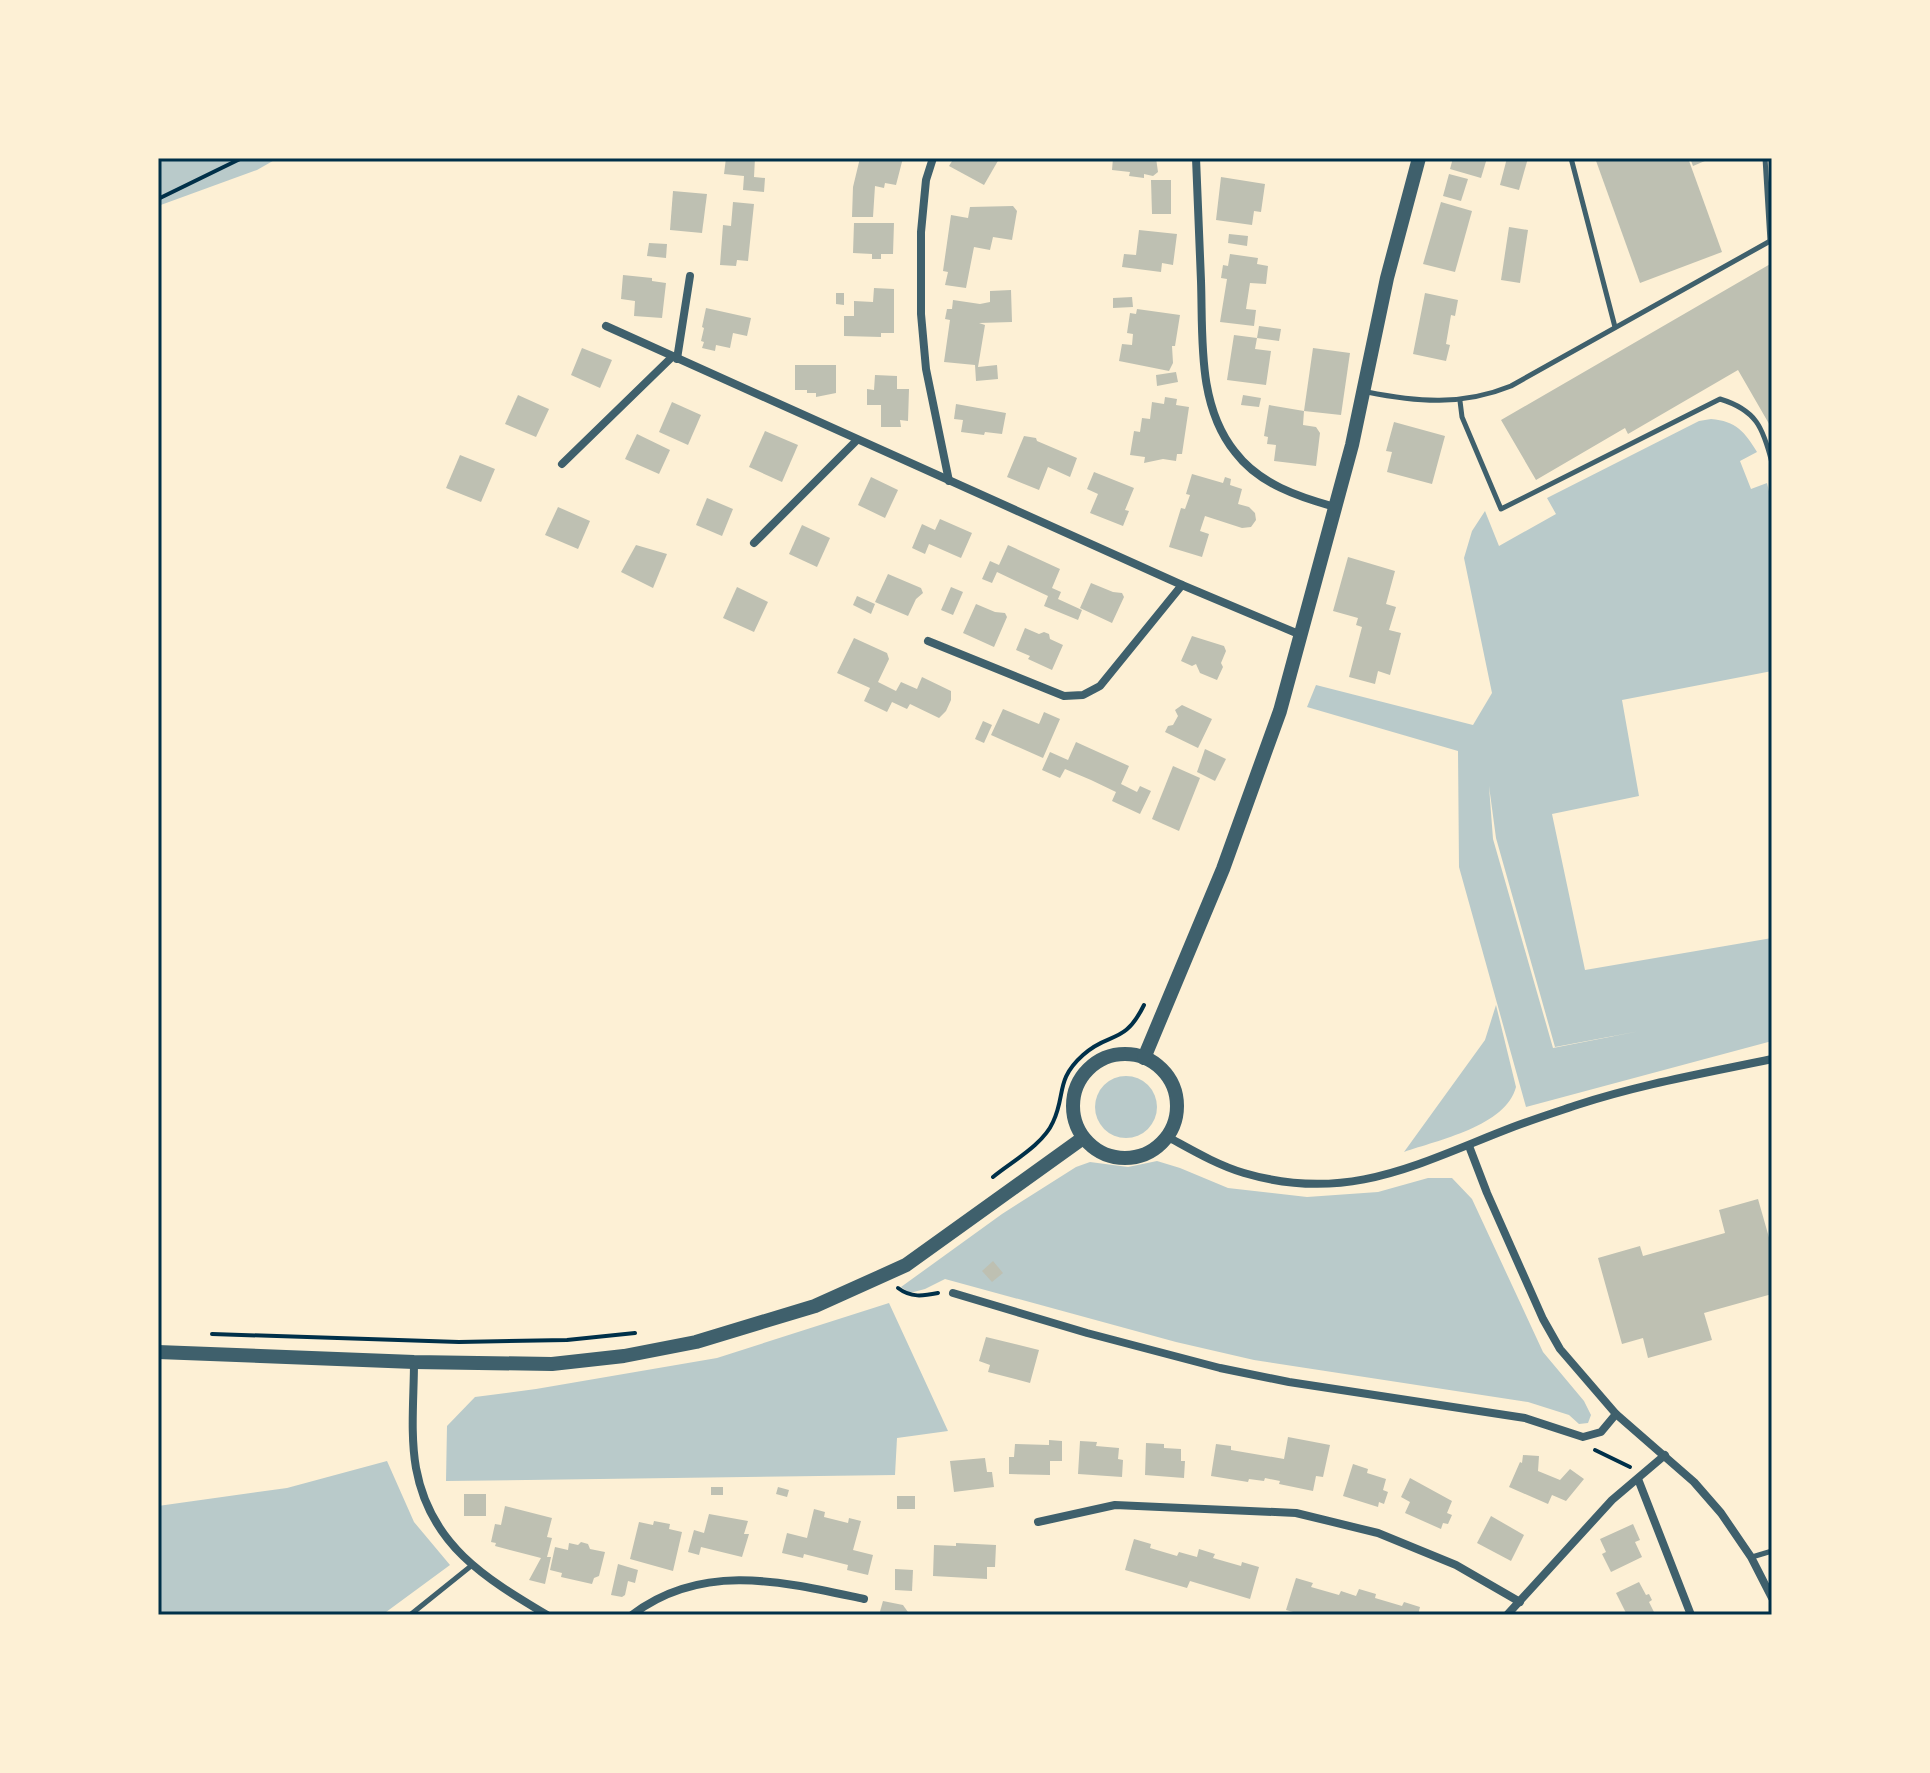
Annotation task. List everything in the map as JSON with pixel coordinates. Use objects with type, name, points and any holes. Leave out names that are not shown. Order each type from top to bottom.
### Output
[{"type":"street","points":[[933,158],[926,180],[921,232],[921,314],[926,369],[949,481]]},
{"type":"street","points":[[1196,158],[1204,354],[1209,398],[1216,418],[1235,453],[1255,472],[1292,495],[1335,507]]},
{"type":"street","points":[[1144,1058],[1266,757],[1335,507],[1364,391],[1387,278],[1419,158]]},
{"type":"street","points":[[562,464],[675,358],[690,276]]},
{"type":"street","points":[[606,326],[1182,585],[1301,635]]},
{"type":"street","points":[[754,543],[857,440]]},
{"type":"street","points":[[928,641],[1064,696],[1083,695],[1100,686],[1182,585]]},
{"type":"street","points":[[1127,1054],[1144,1058],[1162,1070],[1172,1083],[1177,1099],[1174,1125],[1168,1137],[1154,1150],[1129,1158],[1104,1154],[1083,1138],[1075,1123],[1073,1106],[1081,1079],[1090,1068],[1114,1056],[1127,1054]]},
{"type":"street","points":[[1168,1137],[1243,1173],[1284,1182],[1326,1184],[1366,1181],[1408,1170],[1513,1127],[1603,1096],[1772,1059]]},
{"type":"street","points":[[158,1352],[552,1364],[653,1350],[741,1330],[815,1306],[906,1265],[1083,1138]]},
{"type":"street","points":[[1469,1146],[1543,1319],[1560,1349],[1616,1414],[1694,1482],[1721,1513],[1751,1557],[1772,1598]]},
{"type":"street","points":[[953,1293],[1072,1329],[1220,1368],[1289,1382],[1525,1418],[1583,1437],[1601,1432],[1616,1414]]},
{"type":"street","points":[[414,1362],[414,1450],[419,1479],[433,1519],[471,1566],[547,1615]]},
{"type":"street","points":[[1507,1615],[1612,1500],[1665,1455]]},
{"type":"street","points":[[1638,1479],[1691,1615]]},
{"type":"street","points":[[1038,1522],[1115,1505],[1296,1513],[1378,1533],[1456,1565],[1520,1602]]},
{"type":"street","points":[[632,1615],[643,1606],[690,1586],[729,1579],[800,1585],[864,1599]]},
{"type":"lane","points":[[1571,158],[1615,327]]},
{"type":"lane","points":[[1364,391],[1406,400],[1460,401],[1489,395],[1511,386],[1771,240],[1765,158]]},
{"type":"lane","points":[[1460,401],[1462,417],[1501,509],[1720,399],[1744,406],[1765,434],[1772,463]]},
{"type":"lane","points":[[1751,1557],[1772,1551]]},
{"type":"lane","points":[[410,1615],[471,1566]]},
{"type":"path","points":[[158,199],[242,158]]},
{"type":"path","points":[[987,1183],[1051,1127],[1067,1071],[1085,1053],[1130,1029],[1149,994]]},
{"type":"path","points":[[882,1277],[906,1294],[953,1293]]},
{"type":"path","points":[[211,1334],[459,1342],[567,1340],[640,1332]]},
{"type":"path","points":[[1606,1455],[1630,1467],[1638,1479]]},
{"type":"shaded area","points":[[158,158],[278,158],[257,170],[158,206]]},
{"type":"shaded area","points":[[1720,420],[1739,429],[1757,452],[1740,461],[1751,489],[1767,483],[1772,504],[1772,671],[1622,700],[1639,796],[1552,814],[1585,970],[1772,938],[1772,1041],[1526,1107],[1459,867],[1458,751],[1307,707],[1316,685],[1473,725],[1492,693],[1464,558],[1472,531],[1485,511],[1499,546],[1556,514],[1547,498],[1699,421]],"holes":[[[1489,786],[1496,838],[1555,1047],[1640,1031],[1553,1048],[1493,839]]]},
{"type":"shaded area","points":[[1496,1005],[1516,1087],[1510,1100],[1499,1112],[1469,1130],[1404,1152],[1485,1040]]},
{"type":"shaded area","points":[[1126,1076],[1138,1078],[1148,1085],[1155,1095],[1155,1119],[1148,1129],[1138,1136],[1126,1138],[1114,1136],[1104,1129],[1097,1119],[1095,1107],[1097,1095],[1104,1085],[1114,1078]]},
{"type":"shaded area","points":[[1157,1161],[1228,1188],[1307,1197],[1378,1192],[1428,1178],[1452,1178],[1472,1199],[1543,1352],[1584,1401],[1591,1415],[1588,1423],[1579,1424],[1569,1415],[1528,1402],[1254,1360],[945,1279],[910,1293],[901,1287],[1002,1214],[1076,1167],[1090,1162],[1128,1167]]},
{"type":"shaded area","points":[[889,1303],[948,1431],[897,1438],[895,1475],[446,1481],[447,1426],[475,1397],[717,1358]]},
{"type":"shaded area","points":[[387,1461],[414,1522],[450,1565],[382,1615],[158,1615],[158,1506],[287,1488]]},
{"type":"building","points":[[726,158],[755,158],[754,177],[765,178],[764,192],[743,190],[744,176],[724,174]]},
{"type":"building","points":[[860,158],[903,158],[896,185],[885,183],[884,188],[875,186],[873,217],[852,217],[853,187]]},
{"type":"building","points":[[954,158],[999,159],[984,185],[949,166]]},
{"type":"building","points":[[1113,158],[1156,158],[1158,172],[1153,176],[1144,174],[1144,178],[1129,176],[1130,172],[1112,170]]},
{"type":"building","points":[[1453,158],[1487,158],[1481,178],[1450,169]]},
{"type":"building","points":[[1507,158],[1528,158],[1519,190],[1500,185]]},
{"type":"building","points":[[1595,158],[1688,158],[1722,252],[1640,283]]},
{"type":"building","points":[[1690,158],[1712,158],[1693,166]]},
{"type":"building","points":[[1449,174],[1468,179],[1461,201],[1443,196]]},
{"type":"building","points":[[1221,177],[1265,184],[1261,212],[1254,211],[1252,225],[1216,220]]},
{"type":"building","points":[[1151,180],[1171,180],[1171,214],[1152,214]]},
{"type":"building","points":[[673,191],[707,194],[702,233],[670,230]]},
{"type":"building","points":[[733,202],[754,204],[748,261],[737,260],[736,266],[720,265],[723,225],[731,226]]},
{"type":"building","points":[[1441,202],[1472,211],[1455,272],[1423,264]]},
{"type":"building","points":[[1013,206],[1017,211],[1012,240],[993,237],[990,250],[974,247],[966,288],[945,285],[948,272],[943,271],[951,215],[968,218],[970,207]]},
{"type":"building","points":[[854,223],[894,223],[893,254],[881,254],[881,259],[872,259],[872,254],[853,253]]},
{"type":"building","points":[[1509,227],[1528,230],[1520,283],[1501,280]]},
{"type":"building","points":[[1139,230],[1177,234],[1173,265],[1162,263],[1161,272],[1122,267],[1124,254],[1136,255]]},
{"type":"building","points":[[1229,234],[1248,236],[1247,246],[1228,243]]},
{"type":"building","points":[[649,243],[667,244],[666,258],[647,256]]},
{"type":"building","points":[[1230,254],[1258,258],[1257,264],[1268,266],[1266,284],[1250,283],[1246,309],[1256,310],[1254,326],[1220,322],[1227,279],[1221,278],[1223,265],[1228,266]]},
{"type":"building","points":[[1772,263],[1772,429],[1738,370],[1628,434],[1625,428],[1536,480],[1501,420]]},
{"type":"building","points":[[623,275],[666,283],[662,318],[634,316],[635,301],[621,299]]},
{"type":"building","points":[[874,288],[894,289],[894,333],[881,333],[881,337],[844,336],[844,316],[854,316],[854,301],[873,302]]},
{"type":"building","points":[[1011,290],[1012,322],[979,323],[985,325],[978,367],[997,365],[998,379],[976,381],[975,365],[944,362],[950,320],[945,319],[947,309],[952,309],[953,300],[980,304],[990,302],[990,291]]},
{"type":"building","points":[[836,293],[844,293],[844,305],[836,304]]},
{"type":"building","points":[[1425,293],[1458,300],[1455,316],[1451,315],[1446,361],[1413,354]]},
{"type":"building","points":[[1132,297],[1133,307],[1113,308],[1113,298]]},
{"type":"building","points":[[706,308],[751,318],[747,336],[733,333],[730,348],[716,345],[715,351],[702,348]]},
{"type":"building","points":[[1137,309],[1180,315],[1169,371],[1119,361],[1122,344],[1132,345],[1133,334],[1127,333],[1130,313],[1136,314]]},
{"type":"building","points":[[1259,326],[1281,329],[1279,341],[1257,338]]},
{"type":"building","points":[[1234,335],[1257,338],[1255,349],[1271,351],[1266,385],[1227,380]]},
{"type":"building","points":[[582,348],[612,360],[600,388],[571,375]]},
{"type":"building","points":[[1313,348],[1350,353],[1341,415],[1304,411]]},
{"type":"building","points":[[795,365],[836,365],[836,393],[816,397],[816,393],[807,393],[807,390],[795,390]]},
{"type":"building","points":[[1176,372],[1178,382],[1157,386],[1156,375]]},
{"type":"building","points":[[875,375],[897,376],[897,389],[909,389],[908,421],[900,420],[901,427],[881,427],[881,405],[867,405],[867,389],[874,390]]},
{"type":"building","points":[[518,395],[549,409],[536,437],[505,424]]},
{"type":"building","points":[[1243,395],[1261,398],[1259,407],[1241,405]]},
{"type":"building","points":[[1165,397],[1177,399],[1176,405],[1189,407],[1182,454],[1177,454],[1176,461],[1163,459],[1144,463],[1145,457],[1130,455],[1134,431],[1140,432],[1142,418],[1150,419],[1152,402],[1164,404]]},
{"type":"building","points":[[672,402],[701,415],[688,445],[659,432]]},
{"type":"building","points":[[956,404],[1006,413],[1002,434],[961,432],[963,420],[954,419]]},
{"type":"building","points":[[1269,405],[1304,411],[1303,425],[1316,427],[1320,433],[1316,466],[1274,461],[1276,445],[1267,444],[1268,437],[1264,436]]},
{"type":"building","points":[[1394,422],[1445,436],[1432,484],[1387,472],[1392,452],[1386,451]]},
{"type":"building","points":[[765,431],[798,445],[782,482],[749,467]]},
{"type":"building","points":[[637,434],[670,450],[659,474],[625,459]]},
{"type":"building","points":[[1024,436],[1036,438],[1077,458],[1070,477],[1048,467],[1039,490],[1007,477]]},
{"type":"building","points":[[460,455],[495,469],[481,502],[446,488]]},
{"type":"building","points":[[1094,472],[1134,488],[1125,510],[1129,511],[1123,526],[1090,513],[1098,494],[1087,489]]},
{"type":"building","points":[[1192,474],[1223,483],[1225,477],[1231,479],[1230,485],[1242,489],[1238,504],[1249,507],[1255,513],[1256,520],[1251,527],[1242,528],[1205,516],[1200,531],[1209,534],[1202,557],[1169,547],[1181,508],[1185,509],[1190,495],[1186,494]]},
{"type":"building","points":[[871,477],[898,490],[885,518],[858,505]]},
{"type":"building","points":[[707,498],[733,509],[722,536],[696,525]]},
{"type":"building","points":[[558,507],[590,521],[578,549],[545,535]]},
{"type":"building","points":[[940,519],[972,533],[961,558],[929,544],[925,554],[912,548],[922,524],[935,530]]},
{"type":"building","points":[[802,525],[830,538],[817,567],[789,554]]},
{"type":"building","points":[[636,545],[667,554],[653,588],[621,572]]},
{"type":"building","points":[[1008,545],[1060,569],[1052,588],[1061,592],[1058,599],[1082,610],[1078,620],[1044,606],[1048,596],[997,572],[992,583],[982,579],[990,561],[999,565]]},
{"type":"building","points":[[1348,557],[1395,571],[1386,604],[1396,607],[1389,630],[1401,633],[1390,675],[1378,671],[1375,684],[1349,677],[1362,627],[1356,625],[1358,618],[1333,611]]},
{"type":"building","points":[[888,574],[921,588],[923,593],[916,599],[908,616],[875,602]]},
{"type":"building","points":[[1091,583],[1122,593],[1124,597],[1112,623],[1080,608]]},
{"type":"building","points":[[737,587],[768,602],[754,632],[723,618]]},
{"type":"building","points":[[951,587],[963,592],[953,615],[941,610]]},
{"type":"building","points":[[857,596],[875,604],[871,614],[853,605]]},
{"type":"building","points":[[976,604],[1005,613],[1007,617],[994,647],[963,633]]},
{"type":"building","points":[[1025,628],[1039,634],[1049,634],[1050,639],[1063,645],[1052,670],[1016,650]]},
{"type":"building","points":[[1192,636],[1224,646],[1223,667],[1217,680],[1200,673],[1196,664],[1192,666],[1181,661]]},
{"type":"building","points":[[854,638],[887,653],[889,659],[878,682],[896,691],[901,682],[917,689],[922,677],[951,691],[946,711],[939,718],[910,704],[907,709],[892,702],[887,712],[864,701],[870,688],[837,673]]},
{"type":"building","points":[[1182,705],[1212,719],[1198,748],[1165,732],[1178,716],[1175,710]]},
{"type":"building","points":[[1003,709],[1039,724],[1044,712],[1060,719],[1043,758],[991,735]]},
{"type":"building","points":[[983,721],[992,725],[984,743],[975,739]]},
{"type":"building","points":[[1076,742],[1129,766],[1121,784],[1137,792],[1140,786],[1151,791],[1140,814],[1112,801],[1116,792],[1091,780],[1065,769],[1060,778],[1042,770],[1050,752],[1068,760]]},
{"type":"building","points":[[1205,749],[1226,759],[1215,781],[1197,772]]},
{"type":"building","points":[[1173,766],[1200,778],[1179,831],[1152,819]]},
{"type":"building","points":[[1758,1199],[1772,1248],[1772,1294],[1704,1313],[1712,1340],[1648,1358],[1643,1338],[1622,1344],[1598,1258],[1640,1246],[1643,1256],[1725,1233],[1719,1210]]},
{"type":"building","points":[[993,1261],[1003,1273],[992,1282],[982,1271]]},
{"type":"building","points":[[986,1337],[1039,1350],[1030,1383],[988,1372],[990,1365],[979,1361]]},
{"type":"building","points":[[1288,1437],[1330,1445],[1323,1477],[1316,1476],[1313,1491],[1265,1478],[1264,1481],[1249,1479],[1248,1482],[1211,1476],[1216,1444],[1231,1446],[1231,1450],[1284,1459]]},
{"type":"building","points":[[1049,1440],[1062,1441],[1062,1461],[1050,1461],[1050,1475],[1009,1474],[1009,1457],[1014,1457],[1015,1444],[1049,1445]]},
{"type":"building","points":[[1080,1441],[1119,1448],[1118,1459],[1123,1460],[1122,1477],[1078,1474]]},
{"type":"building","points":[[1146,1443],[1181,1449],[1181,1461],[1185,1461],[1184,1478],[1145,1475]]},
{"type":"building","points":[[1523,1455],[1539,1456],[1538,1471],[1560,1480],[1570,1469],[1584,1479],[1566,1501],[1552,1495],[1548,1504],[1509,1487]]},
{"type":"building","points":[[985,1458],[987,1472],[992,1472],[994,1487],[954,1492],[950,1461]]},
{"type":"building","points":[[1353,1464],[1368,1469],[1367,1473],[1386,1479],[1383,1490],[1388,1492],[1384,1504],[1379,1502],[1378,1507],[1343,1496]]},
{"type":"building","points":[[1410,1478],[1452,1501],[1447,1513],[1452,1515],[1448,1524],[1443,1523],[1441,1529],[1405,1513],[1410,1502],[1401,1497]]},
{"type":"building","points":[[711,1487],[723,1487],[723,1495],[711,1495]]},
{"type":"building","points":[[778,1487],[789,1490],[787,1497],[776,1494]]},
{"type":"building","points":[[464,1494],[486,1494],[486,1516],[464,1516]]},
{"type":"building","points":[[897,1496],[915,1496],[915,1509],[897,1509]]},
{"type":"building","points":[[505,1506],[552,1518],[547,1537],[552,1538],[547,1557],[551,1557],[545,1584],[529,1580],[541,1558],[495,1546],[496,1543],[491,1542],[495,1524],[501,1525]]},
{"type":"building","points":[[814,1509],[825,1512],[824,1517],[848,1523],[849,1518],[861,1521],[853,1550],[873,1555],[868,1575],[847,1570],[848,1565],[804,1554],[803,1558],[782,1553],[787,1533],[807,1538]]},
{"type":"building","points":[[709,1514],[748,1521],[744,1534],[749,1534],[742,1557],[701,1547],[699,1555],[688,1552],[694,1530],[704,1533]]},
{"type":"building","points":[[1491,1516],[1524,1535],[1511,1561],[1477,1543]]},
{"type":"building","points":[[654,1521],[670,1524],[669,1529],[682,1532],[673,1571],[630,1559],[639,1522],[653,1525]]},
{"type":"building","points":[[1633,1524],[1640,1540],[1635,1542],[1642,1557],[1611,1572],[1602,1554],[1606,1552],[1600,1539]]},
{"type":"building","points":[[1134,1539],[1151,1544],[1150,1548],[1177,1556],[1179,1552],[1197,1557],[1199,1549],[1215,1554],[1213,1558],[1241,1566],[1242,1562],[1259,1567],[1250,1599],[1190,1581],[1187,1588],[1125,1570]]},
{"type":"building","points":[[581,1542],[588,1544],[590,1549],[605,1552],[599,1576],[594,1578],[592,1584],[561,1577],[562,1573],[550,1570],[555,1547],[568,1550],[569,1543],[578,1545]]},
{"type":"building","points":[[956,1543],[996,1545],[995,1567],[987,1567],[987,1579],[933,1576],[934,1545],[956,1546]]},
{"type":"building","points":[[618,1564],[638,1570],[635,1583],[628,1581],[622,1597],[611,1595]]},
{"type":"building","points":[[895,1569],[913,1570],[912,1591],[895,1590]]},
{"type":"building","points":[[1296,1578],[1313,1583],[1311,1587],[1339,1595],[1341,1591],[1356,1596],[1359,1589],[1376,1594],[1375,1598],[1402,1606],[1404,1602],[1420,1607],[1418,1615],[1304,1615],[1286,1610]]},
{"type":"building","points":[[1639,1582],[1652,1600],[1649,1602],[1654,1612],[1627,1615],[1616,1593]]},
{"type":"building","points":[[883,1601],[903,1605],[910,1615],[879,1615]]}]
